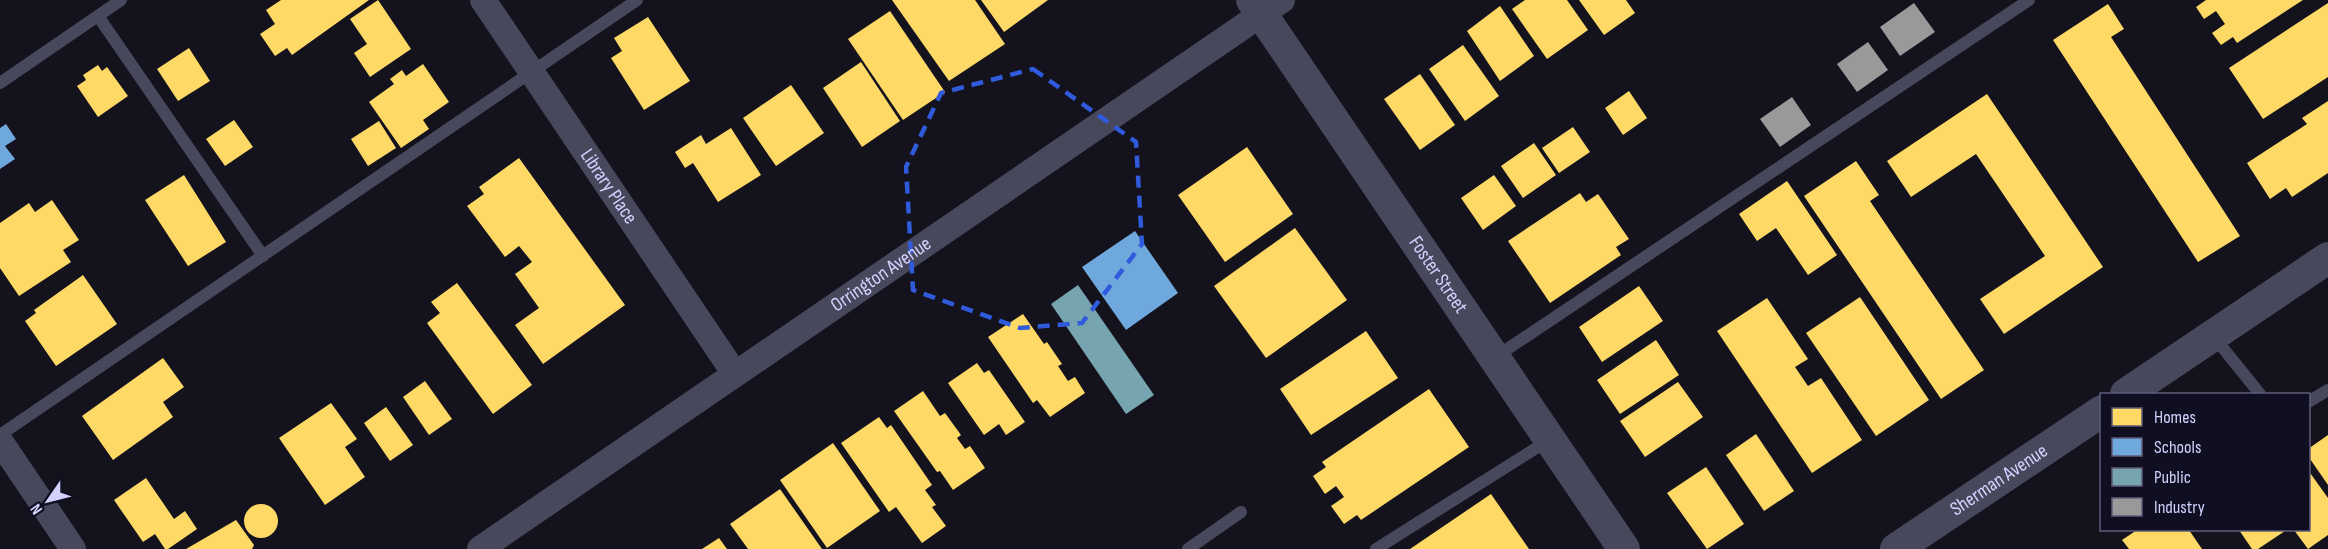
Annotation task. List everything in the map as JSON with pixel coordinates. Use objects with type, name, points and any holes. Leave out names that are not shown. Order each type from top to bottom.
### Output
[{"type":"street","name":"Library Place","points":[[483,0],[735,374]]},
{"type":"street","name":"Foster Street","points":[[1265,5],[1494,357],[1624,549]]},
{"type":"street","name":"Orrington Avenue","points":[[491,546],[1265,5]]},
{"type":"street","points":[[2128,393],[2328,258]]},
{"type":"street","name":"Sherman Avenue","points":[[1896,549],[2100,412]]},
{"type":"street","points":[[0,441],[73,549]]},
{"type":"lane","points":[[0,83],[121,0]]},
{"type":"lane","points":[[0,435],[637,0]]},
{"type":"lane","points":[[1494,357],[2029,0]]},
{"type":"lane","points":[[98,16],[263,256]]},
{"type":"lane","points":[[2214,336],[2259,393]]},
{"type":"lane","points":[[2310,401],[2328,390]]},
{"type":"lane","points":[[1376,549],[1550,440]]},
{"type":"lane","points":[[1188,549],[1241,512]]},
{"type":"highlighted area","points":[[1033,69],[1136,142],[1142,244],[1082,323],[1020,328],[913,290],[906,167],[941,93]]},
{"type":"building: Homes","points":[[281,0],[369,0],[292,55],[287,48],[275,56],[260,34],[275,24],[266,10]]},
{"type":"building: Homes","points":[[378,0],[411,49],[370,77],[354,53],[367,44],[350,19]]},
{"type":"building: Homes","points":[[892,0],[975,0],[1005,44],[949,81]]},
{"type":"building: Homes","points":[[981,0],[1048,0],[1004,32]]},
{"type":"building: Homes","points":[[1525,0],[1567,0],[1588,30],[1547,59],[1512,9]]},
{"type":"building: Homes","points":[[1579,0],[1626,0],[1635,13],[1604,35]]},
{"type":"building: Homes","points":[[2206,0],[2303,0],[2237,43],[2233,37],[2221,45],[2212,33],[2225,24],[2216,11],[2204,19],[2196,7]]},
{"type":"building: Homes","points":[[2328,3],[2328,77],[2263,119],[2229,68]]},
{"type":"building: Homes","points":[[2108,4],[2124,29],[2111,37],[2240,236],[2198,262],[2053,40]]},
{"type":"building: Homes","points":[[1500,6],[1534,56],[1500,81],[1467,31]]},
{"type":"building: Homes","points":[[890,11],[945,92],[903,120],[848,39]]},
{"type":"building: Homes","points":[[648,17],[690,81],[644,110],[611,58],[622,51],[614,38]]},
{"type":"building: Homes","points":[[1463,45],[1499,96],[1465,121],[1429,69]]},
{"type":"building: Homes","points":[[189,48],[210,81],[178,101],[157,69]]},
{"type":"building: Homes","points":[[861,62],[900,121],[862,147],[823,88]]},
{"type":"building: Homes","points":[[423,64],[449,102],[423,120],[429,129],[401,148],[369,102],[394,84],[390,79],[402,70],[406,76]]},
{"type":"building: Homes","points":[[98,65],[102,71],[107,67],[128,96],[98,117],[77,86],[86,80],[83,75]]},
{"type":"building: Homes","points":[[1420,74],[1455,125],[1420,150],[1384,99]]},
{"type":"building: Homes","points":[[791,85],[824,133],[776,166],[743,118]]},
{"type":"building: Homes","points":[[1629,91],[1647,118],[1623,135],[1605,108]]},
{"type":"building: Homes","points":[[1987,94],[2103,267],[2004,334],[1980,299],[2045,256],[1976,154],[1911,197],[1887,161]]},
{"type":"building: Homes","points":[[2328,101],[2328,173],[2292,197],[2286,188],[2270,199],[2247,163],[2307,124],[2302,118]]},
{"type":"building: Homes","points":[[234,120],[253,147],[225,166],[206,139]]},
{"type":"building: Homes","points":[[379,121],[396,148],[368,166],[351,139]]},
{"type":"building: Homes","points":[[1573,127],[1590,152],[1559,173],[1542,148]]},
{"type":"building: Homes","points":[[731,128],[761,175],[718,202],[693,163],[685,168],[675,152],[701,135],[706,144]]},
{"type":"building: Homes","points":[[1534,143],[1556,175],[1523,198],[1501,166]]},
{"type":"building: Homes","points":[[1247,147],[1293,214],[1225,262],[1178,195]]},
{"type":"building: Homes","points":[[519,158],[625,305],[543,364],[515,325],[539,308],[515,274],[532,262],[519,246],[505,257],[467,206],[484,194],[479,187]]},
{"type":"building: Homes","points":[[1856,161],[1879,195],[1870,201],[1984,370],[1941,399],[1804,196]]},
{"type":"building: Homes","points":[[184,175],[226,242],[188,266],[145,200]]},
{"type":"building: Homes","points":[[1494,175],[1516,206],[1483,230],[1461,198]]},
{"type":"building: Homes","points":[[1787,181],[1837,255],[1808,275],[1776,228],[1757,241],[1739,214]]},
{"type":"building: Homes","points":[[1580,193],[1586,202],[1598,194],[1629,239],[1616,247],[1621,255],[1550,303],[1508,241]]},
{"type":"building: Homes","points":[[52,200],[79,240],[63,250],[71,262],[19,296],[0,268],[0,223],[29,203],[35,212]]},
{"type":"building: Homes","points":[[1295,228],[1347,300],[1266,358],[1214,286]]},
{"type":"building: Homes","points":[[83,275],[117,324],[56,366],[25,321],[36,313],[34,310]]},
{"type":"building: Homes","points":[[457,283],[532,385],[493,414],[427,323],[440,313],[431,302]]},
{"type":"building: Homes","points":[[1639,286],[1663,321],[1602,362],[1579,327]]},
{"type":"building: Homes","points":[[1860,297],[1929,400],[1876,436],[1806,333]]},
{"type":"building: Homes","points":[[1767,298],[1808,359],[1795,367],[1808,386],[1821,378],[1862,440],[1812,473],[1717,331]]},
{"type":"building: Homes","points":[[1023,314],[1044,344],[1047,342],[1062,364],[1058,366],[1068,381],[1075,377],[1085,393],[1050,417],[1037,400],[1033,403],[988,337]]},
{"type":"building: Homes","points":[[1366,331],[1398,378],[1311,435],[1280,389]]},
{"type":"building: Homes","points":[[1656,340],[1679,375],[1620,414],[1597,380]]},
{"type":"building: Homes","points":[[163,358],[184,387],[163,402],[173,417],[113,460],[82,416]]},
{"type":"building: Homes","points":[[977,363],[984,373],[989,370],[1025,422],[1006,435],[999,424],[984,435],[948,383]]},
{"type":"building: Homes","points":[[425,381],[452,419],[429,435],[403,397]]},
{"type":"building: Homes","points":[[1678,382],[1703,417],[1645,457],[1620,421]]},
{"type":"building: Homes","points":[[1429,389],[1469,447],[1361,520],[1357,515],[1344,524],[1331,506],[1344,497],[1336,486],[1325,494],[1313,476],[1326,467],[1322,462]]},
{"type":"building: Homes","points":[[923,391],[940,416],[945,413],[961,435],[957,438],[965,449],[970,446],[985,468],[953,490],[940,471],[937,472],[894,411]]},
{"type":"building: Homes","points":[[331,403],[357,439],[345,447],[365,477],[325,505],[279,438]]},
{"type":"building: Homes","points":[[386,407],[413,445],[390,461],[364,423]]},
{"type":"building: Homes","points":[[879,417],[887,428],[891,425],[932,485],[925,490],[936,505],[932,507],[946,526],[922,543],[896,507],[889,512],[841,443]]},
{"type":"building: Homes","points":[[1756,434],[1794,491],[1764,511],[1726,455]]},
{"type":"building: Homes","points":[[2328,435],[2328,485],[2310,459],[2310,448]]},
{"type":"building: Homes","points":[[833,443],[880,511],[827,548],[780,480]]},
{"type":"building: Homes","points":[[1706,467],[1744,524],[1707,549],[1667,493]]},
{"type":"building: Homes","points":[[2310,473],[2328,498],[2328,535],[2308,549],[2295,531],[2310,531]]},
{"type":"building: Homes","points":[[146,478],[174,519],[185,511],[197,529],[168,549],[165,549],[155,534],[143,542],[114,500]]},
{"type":"building: Homes","points":[[780,489],[822,549],[748,549],[730,524]]},
{"type":"building: Homes","points":[[1491,494],[1529,549],[1410,549]]},
{"type":"building: Homes","points":[[261,504],[273,509],[278,521],[273,533],[261,538],[249,533],[244,521],[249,509]]},
{"type":"building: Homes","points":[[236,520],[254,545],[252,549],[186,549]]},
{"type":"building: Homes","points":[[2136,531],[2190,531],[2202,549],[2129,549],[2122,540]]},
{"type":"building: Homes","points":[[2240,531],[2285,531],[2258,549],[2252,549]]},
{"type":"building: Homes","points":[[719,538],[727,549],[702,549]]},
{"type":"building: Schools","points":[[6,124],[16,139],[5,146],[15,159],[0,169],[0,128]]},
{"type":"building: Schools","points":[[1135,231],[1178,293],[1126,330],[1082,267]]},
{"type":"building: Public","points":[[1078,285],[1154,395],[1126,414],[1051,304]]},
{"type":"building: Industry","points":[[1914,3],[1935,32],[1900,56],[1880,27]]},
{"type":"building: Industry","points":[[1868,42],[1888,70],[1857,92],[1837,64]]},
{"type":"building: Industry","points":[[1792,97],[1811,125],[1780,147],[1760,119]]}]
